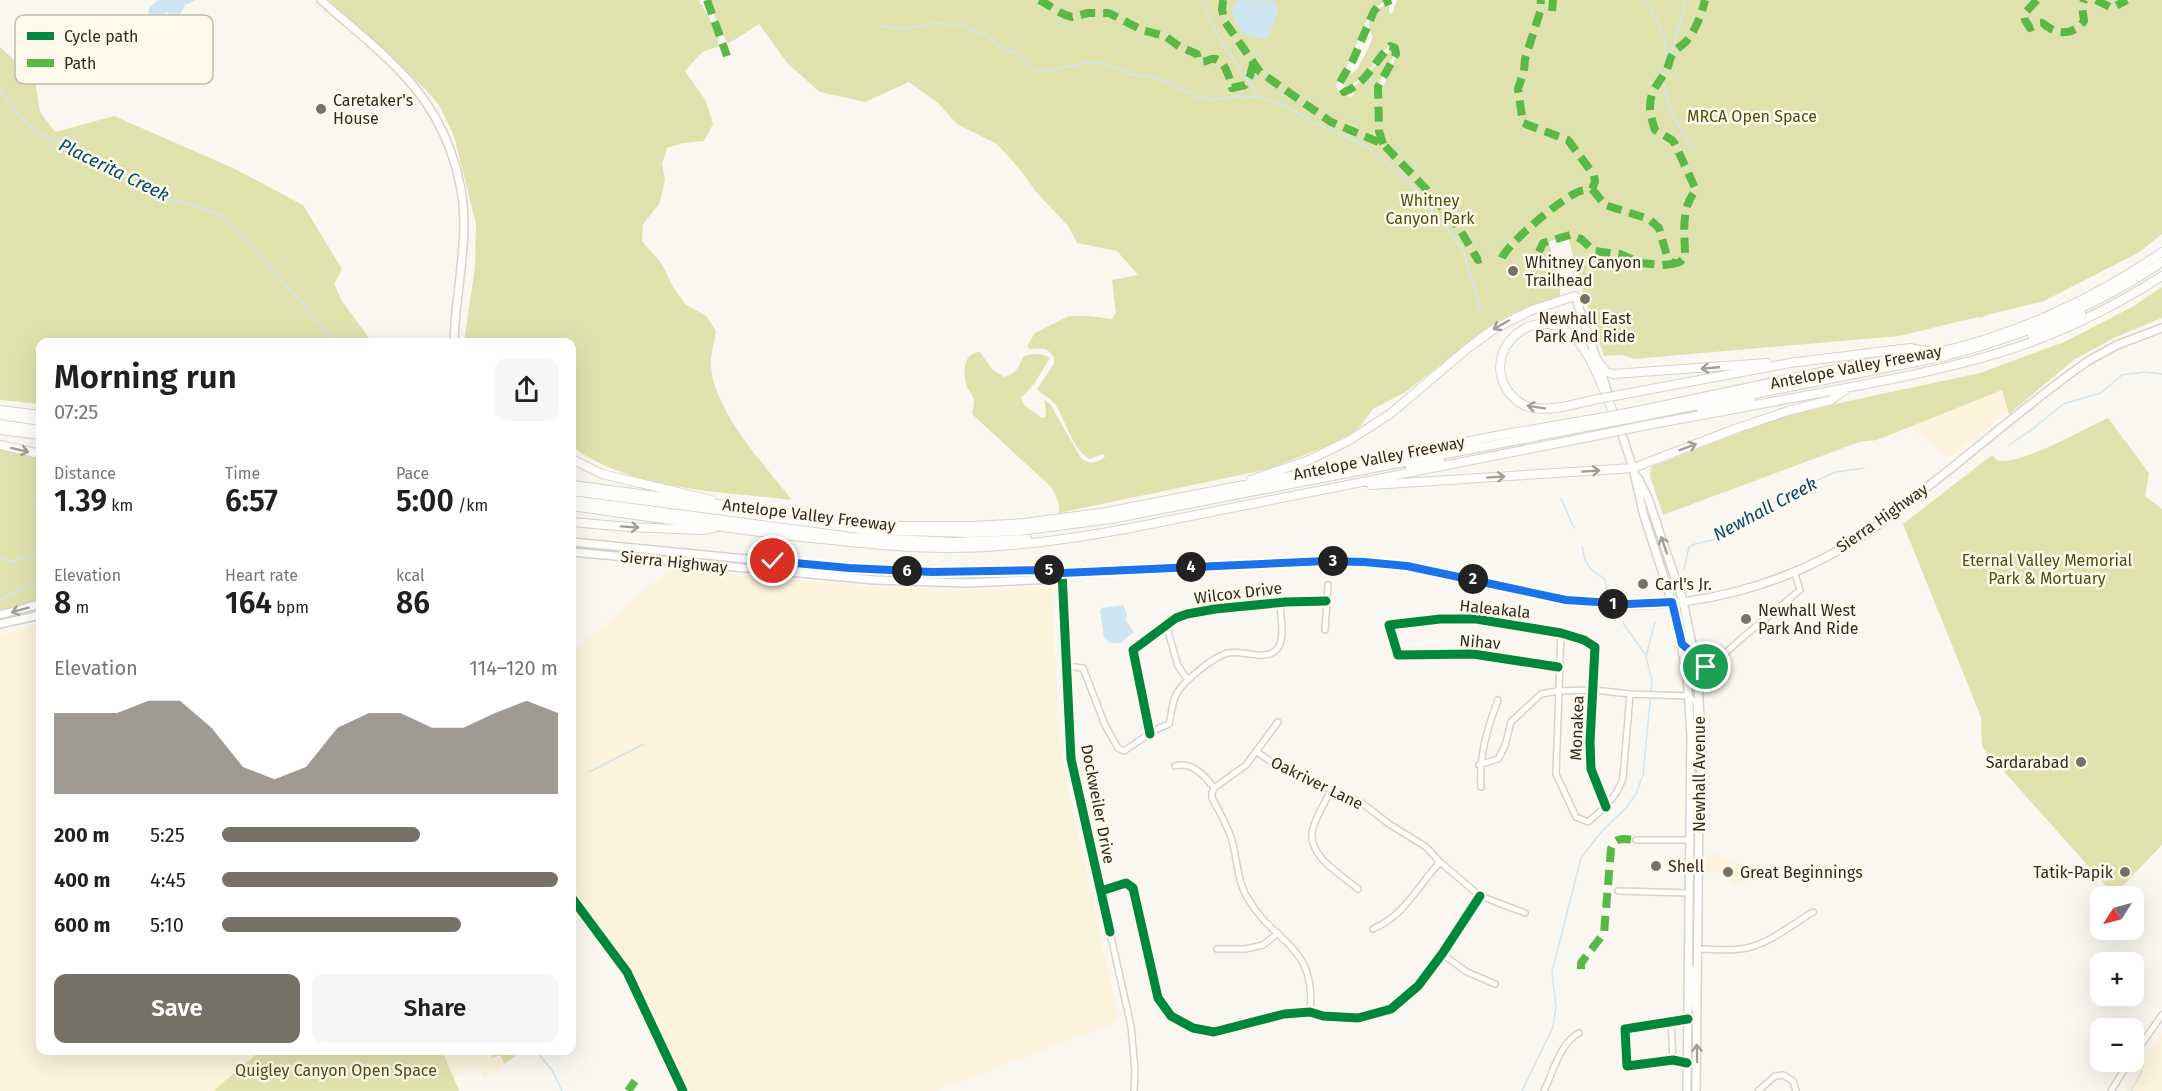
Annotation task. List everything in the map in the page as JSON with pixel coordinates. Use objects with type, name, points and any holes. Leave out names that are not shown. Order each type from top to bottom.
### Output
[{"type":"highway","name":"Antelope Valley Freeway","points":[[576,508],[889,546],[948,548],[1005,546],[1244,484],[1506,434],[1602,426],[1634,420],[1847,367],[1934,353],[2033,322],[2105,287],[2162,252]]},
{"type":"highway","points":[[1634,420],[1980,347],[2062,317],[2108,294],[2162,262]]},
{"type":"highway","points":[[1634,420],[1918,367],[1982,351],[2041,332],[2066,321],[2131,288],[2162,268]]},
{"type":"highway","name":"Antelope Valley Freeway","points":[[576,486],[886,526],[974,526],[1025,523],[1068,529],[1338,487],[1602,426],[1851,387],[1927,371],[2020,346],[2096,314],[2162,276]]},
{"type":"highway","points":[[1244,484],[1256,477],[1310,460],[1363,433],[1390,414],[1494,329],[1532,310],[1575,296]]},
{"type":"highway","points":[[1618,421],[1586,354],[1576,339],[1565,330],[1543,323],[1528,326],[1515,333],[1505,345],[1500,359],[1501,375],[1506,389],[1522,404],[1545,409],[1593,400],[1625,394],[1790,363],[1910,348],[1934,353]]},
{"type":"highway","points":[[1597,360],[1606,372],[1612,374],[1790,363]]},
{"type":"highway","points":[[1338,487],[1633,468],[1738,428],[1788,411],[1831,400],[1851,387]]},
{"type":"highway","points":[[0,410],[36,414]]},
{"type":"highway","points":[[0,415],[36,420]]},
{"type":"highway","points":[[0,424],[36,429]]},
{"type":"highway","points":[[576,501],[861,538],[954,542],[1011,539],[1602,426]]},
{"type":"highway","points":[[0,430],[36,434]]},
{"type":"highway","points":[[0,445],[36,453]]},
{"type":"highway","points":[[576,461],[602,474],[705,497],[727,505]]},
{"type":"highway","points":[[576,492],[868,530],[971,533],[1068,529]]},
{"type":"highway","points":[[576,522],[703,530],[720,527]]},
{"type":"main road","points":[[321,0],[415,88],[433,116],[450,150],[460,184],[464,220],[464,243],[453,338]]},
{"type":"main road","name":"Newhall Avenue","points":[[1575,296],[1633,468],[1644,516],[1672,602],[1687,674],[1690,840],[1687,1091]]},
{"type":"main road","name":"Sierra Highway","points":[[576,542],[849,568],[968,573],[1052,570],[1062,573],[1326,561],[1364,562],[1407,566],[1566,600],[1628,604],[1683,601],[1720,595],[1794,571],[1848,545],[1889,517],[2088,361],[2117,345],[2162,328]]},
{"type":"main road","name":"Newhall Avenue","points":[[1633,468],[1648,498],[1683,601],[1697,669],[1702,750],[1696,1091]]},
{"type":"main road","name":"Sierra Highway","points":[[576,552],[874,580],[981,582],[1053,579],[1062,573]]},
{"type":"main road","points":[[0,615],[36,605]]},
{"type":"main road","points":[[0,624],[36,616]]},
{"type":"main road","points":[[1690,840],[1694,845],[1694,874],[1698,880]]},
{"type":"main road","points":[[1690,880],[1698,907]]},
{"type":"main road","points":[[1690,914],[1694,943],[1698,949]]},
{"type":"street","points":[[1687,674],[1710,666],[1800,590],[1794,571]]},
{"type":"street","name":"Dockweiler Drive","points":[[1062,573],[1071,759],[1131,1026],[1135,1070],[1134,1091]]},
{"type":"street","points":[[1325,630],[1328,585]]},
{"type":"street","name":"Wilcox Drive","points":[[1150,734],[1132,650],[1176,618],[1187,614],[1215,609],[1326,601]]},
{"type":"street","points":[[1066,666],[1083,668],[1095,702],[1118,748],[1124,751],[1170,723],[1173,703],[1179,690],[1188,680],[1226,654],[1267,656],[1276,651],[1281,642],[1280,603]]},
{"type":"street","name":"Haleakala","points":[[1398,655],[1389,625],[1440,620],[1476,619],[1561,633],[1584,640],[1595,647]]},
{"type":"street","points":[[1166,625],[1178,666],[1188,680]]},
{"type":"street","points":[[1561,633],[1556,774],[1576,817],[1588,822],[1606,807],[1620,789],[1623,778],[1630,694]]},
{"type":"street","points":[[1682,644],[1689,650],[1692,664],[1697,669]]},
{"type":"street","name":"Monakea","points":[[1595,647],[1591,769],[1606,807]]},
{"type":"street","name":"Nihav","points":[[1398,655],[1473,654],[1558,667]]},
{"type":"street","points":[[1479,765],[1498,759],[1505,746],[1511,722],[1523,709],[1540,694],[1558,691],[1593,690],[1689,696],[1696,703],[1697,736],[1702,750]]},
{"type":"street","points":[[1481,787],[1479,765],[1488,725],[1498,700]]},
{"type":"street","points":[[1278,722],[1246,765],[1214,788],[1212,798],[1230,832],[1246,896],[1262,917],[1298,953],[1309,975],[1310,1012]]},
{"type":"street","name":"Oakriver Lane","points":[[1257,752],[1283,770],[1362,803],[1389,824],[1426,847],[1480,896],[1525,913]]},
{"type":"street","points":[[1175,765],[1183,763],[1189,765],[1208,780],[1214,788]]},
{"type":"street","points":[[1331,790],[1314,826],[1313,843],[1322,859],[1358,889]]},
{"type":"street","points":[[1636,840],[1690,840]]},
{"type":"street","points":[[1373,929],[1383,925],[1409,902],[1440,862]]},
{"type":"street","points":[[1101,891],[1126,883],[1133,888],[1158,998],[1171,1016],[1193,1028],[1214,1032],[1284,1014],[1310,1012],[1323,1016],[1358,1018],[1391,1009],[1418,986],[1480,896]]},
{"type":"street","points":[[1618,891],[1690,893]]},
{"type":"street","points":[[576,902],[622,962],[683,1091]]},
{"type":"street","points":[[1698,949],[1742,949],[1757,945],[1776,936],[1813,912]]},
{"type":"street","points":[[1217,949],[1245,949],[1263,945],[1278,933]]},
{"type":"street","points":[[1442,954],[1467,972],[1495,984]]},
{"type":"street","points":[[1688,962],[1694,970],[1693,1004],[1696,1014]]},
{"type":"street","points":[[2144,1040],[2162,1015]]},
{"type":"street","points":[[1687,1063],[1673,1060],[1627,1066],[1625,1029],[1688,1019]]},
{"type":"street","points":[[1671,1022],[1673,1060]]},
{"type":"street","points":[[1544,1091],[1565,1046],[1570,1038],[1579,1034]]},
{"type":"street","points":[[2111,1091],[2123,1072]]},
{"type":"street","points":[[1758,1091],[1775,1077],[1784,1075],[1793,1082],[1796,1091]]},
{"type":"shaded area","points":[[2002,390],[2010,409],[1949,458],[1909,426]]},
{"type":"shaded area","points":[[670,569],[885,588],[949,590],[1052,588],[1058,719],[1065,776],[1119,1021],[936,1091],[686,1091],[630,971],[576,898],[576,649]]},
{"type":"shaded area","points":[[36,625],[36,1055],[255,1055],[213,1091],[0,1091],[0,635]]},
{"type":"shaded area","name":"Great Beginnings","points":[[1710,854],[1718,855],[1749,870],[1746,882],[1738,887],[1722,873],[1706,873],[1707,859]]},
{"type":"shaded area","points":[[2162,1033],[2162,1091],[2125,1091],[2136,1072],[2144,1072],[2144,1058]]},
{"type":"shaded area","points":[[444,1055],[491,1055],[492,1057],[499,1055],[504,1064],[484,1079],[479,1068],[475,1067],[453,1077]]},
{"type":"green space","points":[[329,0],[699,0],[717,32],[719,46],[702,52],[685,71],[706,101],[713,124],[704,141],[683,143],[667,148],[662,164],[665,179],[660,203],[643,224],[642,241],[662,264],[673,287],[685,304],[706,316],[716,331],[711,358],[712,376],[718,395],[740,434],[792,500],[678,487],[622,473],[596,462],[576,450],[576,338],[465,338],[475,267],[476,224],[454,136],[439,105],[424,88]]},
{"type":"green space","points":[[708,0],[1386,0],[1371,11],[1336,85],[1339,93],[1350,97],[1354,94],[1352,89],[1393,50],[1392,59],[1380,81],[1377,92],[1382,89],[1398,52],[1394,44],[1390,44],[1358,80],[1345,87],[1343,81],[1358,68],[1369,47],[1372,36],[1369,23],[1372,15],[1389,4],[1389,12],[1392,14],[1397,0],[2162,0],[2162,234],[2138,253],[2044,301],[1981,318],[1899,336],[1634,359],[1623,355],[1604,356],[1581,287],[1568,236],[1548,242],[1563,286],[1560,288],[1560,296],[1514,313],[1491,325],[1407,391],[1373,409],[1352,433],[1327,446],[1269,469],[1059,513],[1057,499],[1051,487],[972,414],[974,400],[967,387],[965,365],[970,356],[980,352],[992,369],[1004,377],[1016,370],[1023,357],[1037,354],[1050,358],[1034,384],[1021,398],[1024,405],[1042,418],[1045,417],[1046,410],[1044,400],[1050,404],[1081,458],[1090,462],[1099,461],[1105,457],[1103,454],[1090,459],[1078,449],[1055,404],[1037,389],[1054,364],[1054,357],[1046,350],[1030,349],[1027,346],[1035,333],[1069,316],[1111,319],[1116,313],[1112,280],[1138,275],[1117,251],[1077,243],[1069,227],[1036,192],[997,144],[957,124],[938,103],[909,82],[865,102],[820,92],[788,64],[759,24],[728,43]]},
{"type":"green space","points":[[0,47],[15,61],[15,84],[36,84],[40,112],[55,132],[114,116],[233,168],[303,205],[342,269],[334,284],[342,301],[369,338],[36,338],[36,404],[0,400]]},
{"type":"green space","points":[[2162,287],[2162,318],[2116,337],[2075,359],[2009,414],[2002,390],[1877,440],[1859,442],[1663,515],[1650,476],[1651,467],[1778,418],[1980,373],[2064,342],[2132,307]]},
{"type":"green space","name":"Eternal Valley Memorial Park & Mortuary","points":[[2108,418],[2149,473],[2145,496],[2162,509],[2162,845],[2123,886],[2106,886],[1982,747],[1981,717],[1903,524],[1992,455],[1998,461],[2010,460],[2053,445]]},
{"type":"green space","points":[[0,448],[36,456],[36,601],[0,610]]},
{"type":"green space","name":"Quigley Canyon Open Space","points":[[255,1055],[444,1055],[459,1091],[213,1091]]},
{"type":"green space","points":[[500,1055],[518,1055],[504,1064]]},
{"type":"water","points":[[158,0],[196,0],[185,5],[180,15],[169,15],[168,12],[165,15],[150,15],[150,7]]},
{"type":"water","points":[[1239,0],[1274,1],[1278,11],[1268,37],[1249,36],[1236,23],[1232,12]]},
{"type":"water","points":[[1123,605],[1127,613],[1126,621],[1134,632],[1120,643],[1110,643],[1104,638],[1100,610]]},
{"type":"waterway","points":[[1204,0],[1211,22],[1222,42],[1259,97],[1286,106],[1312,122],[1366,146],[1405,178],[1463,249],[1482,315]]},
{"type":"waterway","points":[[1646,0],[1664,35],[1667,61]]},
{"type":"waterway","points":[[1686,0],[1675,42],[1662,77],[1669,108],[1691,146],[1698,151]]},
{"type":"waterway","points":[[880,26],[903,29],[935,23],[964,26],[990,37],[997,45],[1015,53],[1034,70],[1046,71],[1091,62],[1105,63],[1129,74],[1156,77],[1198,97],[1213,100],[1238,96],[1258,97]]},
{"type":"waterway","name":"Placerita Creek","points":[[0,90],[15,110],[38,133],[92,156],[155,194],[209,210],[222,217],[241,234],[332,338]]},
{"type":"waterway","name":"Newhall Creek","points":[[2009,445],[2063,404],[2101,393],[2122,375],[2144,372],[2162,374]]},
{"type":"waterway","name":"Newhall Creek","points":[[1684,569],[1689,547],[1713,540],[1792,491],[1836,472],[1864,468]]},
{"type":"waterway","points":[[1561,498],[1574,528]]},
{"type":"waterway","points":[[32,500],[36,500]]},
{"type":"waterway","points":[[1582,546],[1588,565],[1604,578],[1607,591]]},
{"type":"waterway","points":[[0,559],[13,561],[36,556]]},
{"type":"waterway","points":[[0,600],[36,583]]},
{"type":"waterway","name":"Newhall Creek","points":[[1522,1091],[1553,1027],[1556,1007],[1552,972],[1581,858],[1602,831],[1626,808],[1636,794],[1643,775],[1652,681],[1646,656],[1655,622]]},
{"type":"waterway","points":[[1623,623],[1645,654]]},
{"type":"waterway","points":[[589,772],[644,744]]},
{"type":"waterway","name":"Placerita Creek","points":[[539,1055],[552,1070],[562,1091]]},
{"type":"waterway","points":[[2131,1091],[2141,1072]]},
{"type":"marked path","points":[[707,0],[727,56]]},
{"type":"marked path","points":[[1039,0],[1072,17],[1088,13],[1109,13],[1142,30],[1165,36],[1180,47],[1197,54],[1198,59],[1202,62],[1217,59],[1224,65],[1232,88],[1245,85],[1253,64]]},
{"type":"marked path","points":[[1223,0],[1222,10],[1225,22],[1260,72],[1331,122],[1383,144],[1427,190],[1459,228],[1478,260],[1481,259]]},
{"type":"marked path","points":[[1383,144],[1379,131],[1378,87],[1396,54],[1395,48],[1390,46],[1364,78],[1351,89],[1344,92],[1339,84],[1353,60],[1374,11],[1379,5],[1391,0]]},
{"type":"marked path","points":[[1502,258],[1524,232],[1570,196],[1592,189],[1595,182],[1594,175],[1568,140],[1523,123],[1518,89],[1540,12],[1541,0]]},
{"type":"marked path","points":[[1552,11],[1553,0]]},
{"type":"marked path","points":[[1592,189],[1605,205],[1649,219],[1659,228],[1667,256],[1673,264],[1685,257],[1685,213],[1696,190],[1675,144],[1655,130],[1650,106],[1652,94],[1666,71],[1672,54],[1687,41],[1694,31],[1705,0]]},
{"type":"marked path","points":[[2037,0],[2024,14],[2030,28],[2042,23],[2058,32],[2072,31],[2081,25],[2084,21],[2082,6],[2084,0]]},
{"type":"marked path","points":[[2096,0],[2112,8],[2127,0]]},
{"type":"marked path","points":[[1539,252],[1543,243],[1570,235],[1581,239],[1594,251],[1620,254],[1640,263],[1673,264]]},
{"type":"marked path","points":[[1581,969],[1581,963],[1604,933],[1611,849],[1618,840],[1636,840]]},
{"type":"marked path","points":[[628,1091],[635,1081]]},
{"type":"cycle path","points":[[1062,572],[1071,759],[1110,932]]},
{"type":"cycle path","points":[[1150,734],[1133,650],[1176,618],[1187,614],[1286,602],[1326,601]]},
{"type":"cycle path","points":[[1558,667],[1473,654],[1398,655],[1389,625],[1440,619],[1476,619],[1561,633],[1584,640],[1595,647],[1590,742],[1591,769],[1606,807]]},
{"type":"cycle path","points":[[1101,891],[1126,883],[1133,888],[1158,998],[1171,1016],[1193,1028],[1214,1032],[1284,1014],[1310,1012],[1323,1016],[1358,1018],[1391,1009],[1418,986],[1480,896]]},
{"type":"cycle path","points":[[576,903],[627,972],[683,1091]]},
{"type":"cycle path","points":[[1687,1063],[1673,1060],[1627,1066],[1625,1029],[1688,1019]]},
{"type":"place","name":"Caretaker's House","points":[[321,109]]},
{"type":"place","name":"Whitney Canyon Trailhead","points":[[1513,271]]},
{"type":"place","name":"Newhall East Park And Ride","points":[[1585,299]]},
{"type":"place","name":"Carl's Jr.","points":[[1643,584]]},
{"type":"place","name":"Newhall West Park And Ride","points":[[1746,619]]},
{"type":"place","name":"Sardarabad","points":[[2081,762]]},
{"type":"place","name":"Shell","points":[[1656,866]]},
{"type":"place","name":"Great Beginnings","points":[[1728,872]]},
{"type":"place","name":"Tatik-Papik","points":[[2125,872]]},
{"type":"route","points":[[773,561],[849,568],[968,573],[1052,570],[1062,573],[1326,561],[1384,563],[1451,574],[1566,600],[1606,604],[1672,602],[1682,644],[1689,650],[1692,664],[1697,669],[1706,667]]},
{"type":"park label","name":"MRCA Open Space","points":[[1752,116]]},
{"type":"park label","name":"Whitney Canyon Park","points":[[1430,209]]}]
